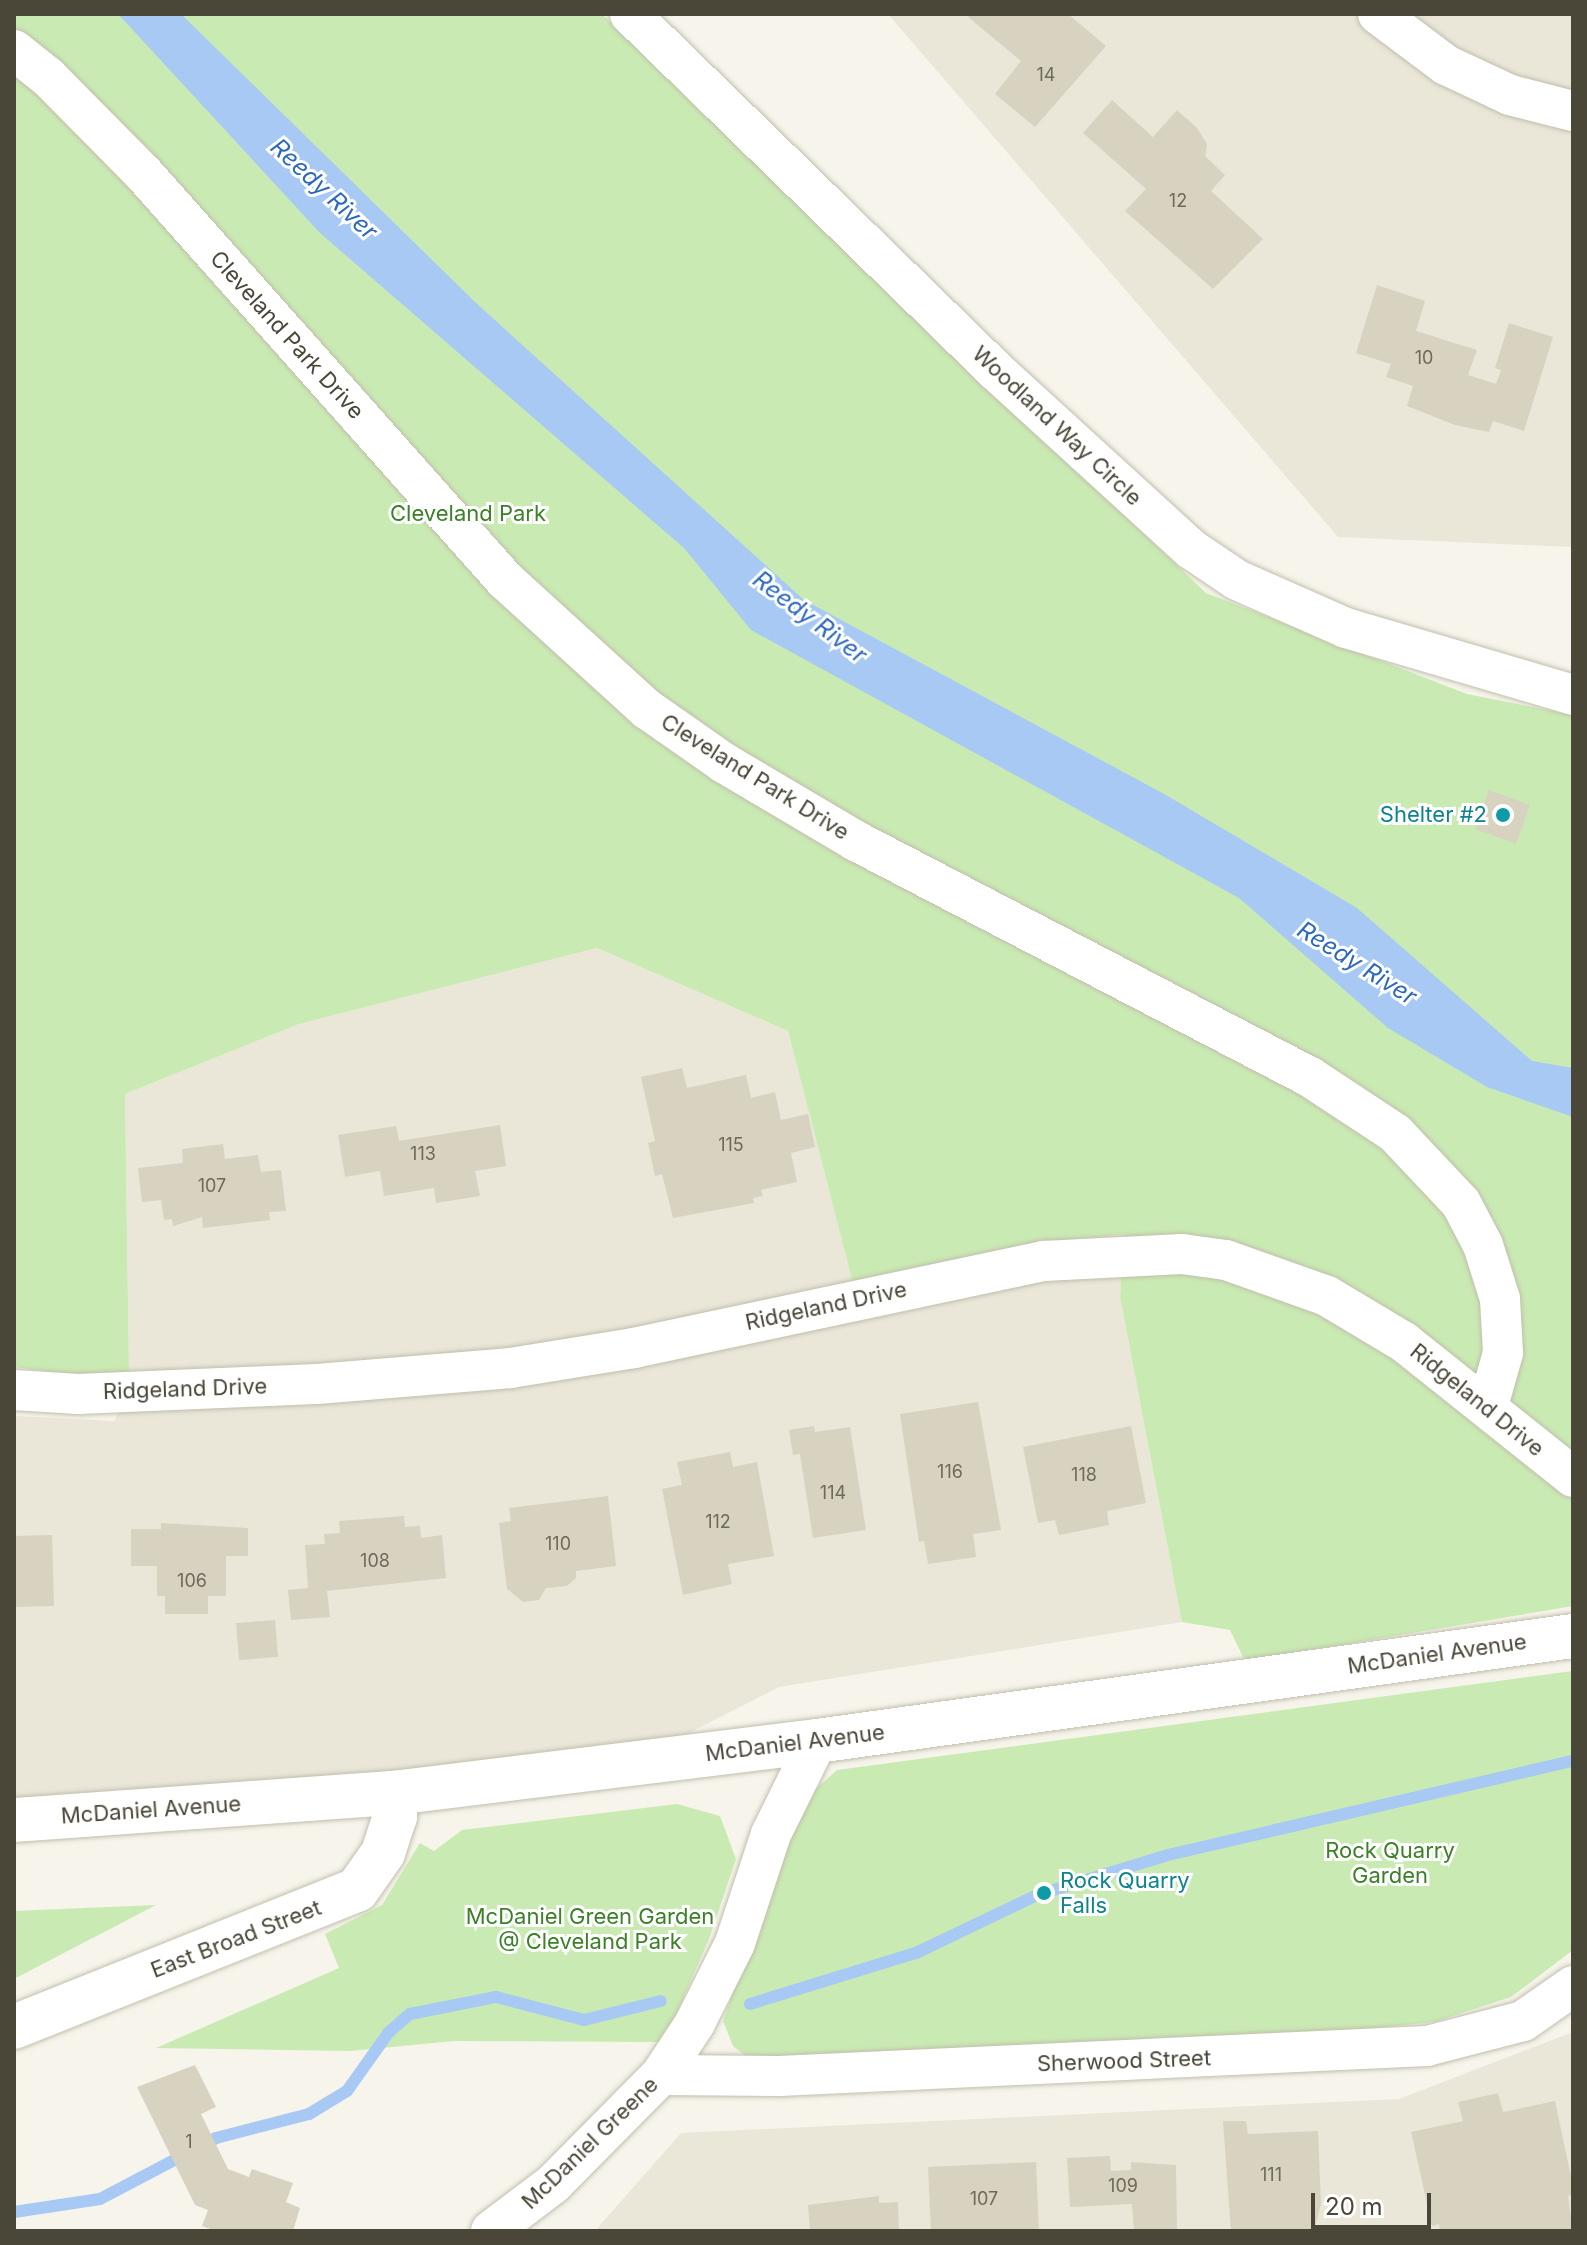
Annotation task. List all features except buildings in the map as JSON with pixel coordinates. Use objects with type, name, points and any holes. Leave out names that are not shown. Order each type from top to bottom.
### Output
[{"type":"street","name":"Woodland Way Circle","points":[[630,14],[995,370],[1191,549],[1237,580],[1346,628],[1573,695]]},
{"type":"street","points":[[1378,14],[1446,65],[1510,95],[1573,111]]},
{"type":"street","name":"Cleveland Park Drive","points":[[14,50],[48,77],[143,173],[505,580],[647,709],[724,763],[856,841],[1310,1077],[1395,1133],[1461,1203],[1483,1245],[1500,1299],[1503,1353],[1488,1406]]},
{"type":"street","name":"Ridgeland Drive","points":[[14,1390],[78,1394],[285,1386],[510,1368],[634,1348],[994,1269],[1119,1254],[1166,1254],[1226,1260],[1327,1296],[1404,1342],[1488,1406],[1573,1477]]},
{"type":"street","name":"McDaniel Avenue","points":[[14,1820],[394,1793],[817,1741],[1573,1636]]},
{"type":"street","name":"McDaniel Greene","points":[[491,2231],[553,2184],[661,2075],[695,2023],[735,1943],[771,1834],[817,1741]]},
{"type":"street","name":"East Broad Street","points":[[14,2027],[357,1890],[383,1853],[395,1817],[394,1793]]},
{"type":"street","name":"Sherwood Street","points":[[661,2075],[795,2075],[1427,2046],[1523,2021],[1573,1986]]},
{"type":"shaded area","points":[[888,14],[1573,14],[1573,547],[1338,537]]},
{"type":"shaded area","points":[[597,948],[788,1031],[855,1291],[1036,1244],[1124,1234],[1120,1297],[1182,1622],[779,1687],[628,1764],[14,1820],[14,1416],[115,1421],[129,1372],[125,1094],[299,1024]]},
{"type":"shaded area","points":[[1573,2032],[1573,2231],[595,2231],[681,2133],[1399,2099]]},
{"type":"green space","name":"Cleveland Park","points":[[14,14],[602,14],[1206,593],[1467,694],[1573,715],[1573,1606],[1245,1661],[1230,1630],[1182,1622],[1120,1297],[1124,1234],[1036,1244],[855,1291],[788,1031],[597,948],[299,1024],[125,1094],[129,1372],[74,1375],[14,1367]]},
{"type":"green space","name":"Rock Quarry Garden","points":[[1573,1671],[1573,1950],[1511,1997],[1434,2022],[1346,2031],[758,2066],[733,2046],[723,2021],[777,1866],[809,1795],[837,1770]]},
{"type":"green space","name":"McDaniel Green Garden @ Cleveland Park","points":[[677,1804],[720,1816],[736,1859],[709,1939],[664,2042],[454,2041],[350,2051],[156,2048],[339,1968],[325,1934],[382,1905],[420,1843],[434,1851],[462,1830]]},
{"type":"green space","points":[[156,1905],[14,1979],[14,1911]]},
{"type":"water","name":"Reedy River","points":[[118,14],[181,14],[475,302],[804,600],[1166,795],[1357,908],[1532,1061],[1573,1068],[1573,1117],[1487,1087],[1388,1028],[1239,898],[751,630],[684,548],[320,233]]},
{"type":"waterway","points":[[750,2004],[916,1953],[1037,1895],[1168,1855],[1573,1761]]},
{"type":"waterway","points":[[14,2212],[100,2199],[216,2138],[309,2114],[347,2091],[389,2032],[410,2014],[496,1997],[584,2020],[661,2001]]},
{"type":"place","name":"Shelter #2","points":[[1503,815]]},
{"type":"place","name":"Rock Quarry Falls","points":[[1044,1893]]}]
